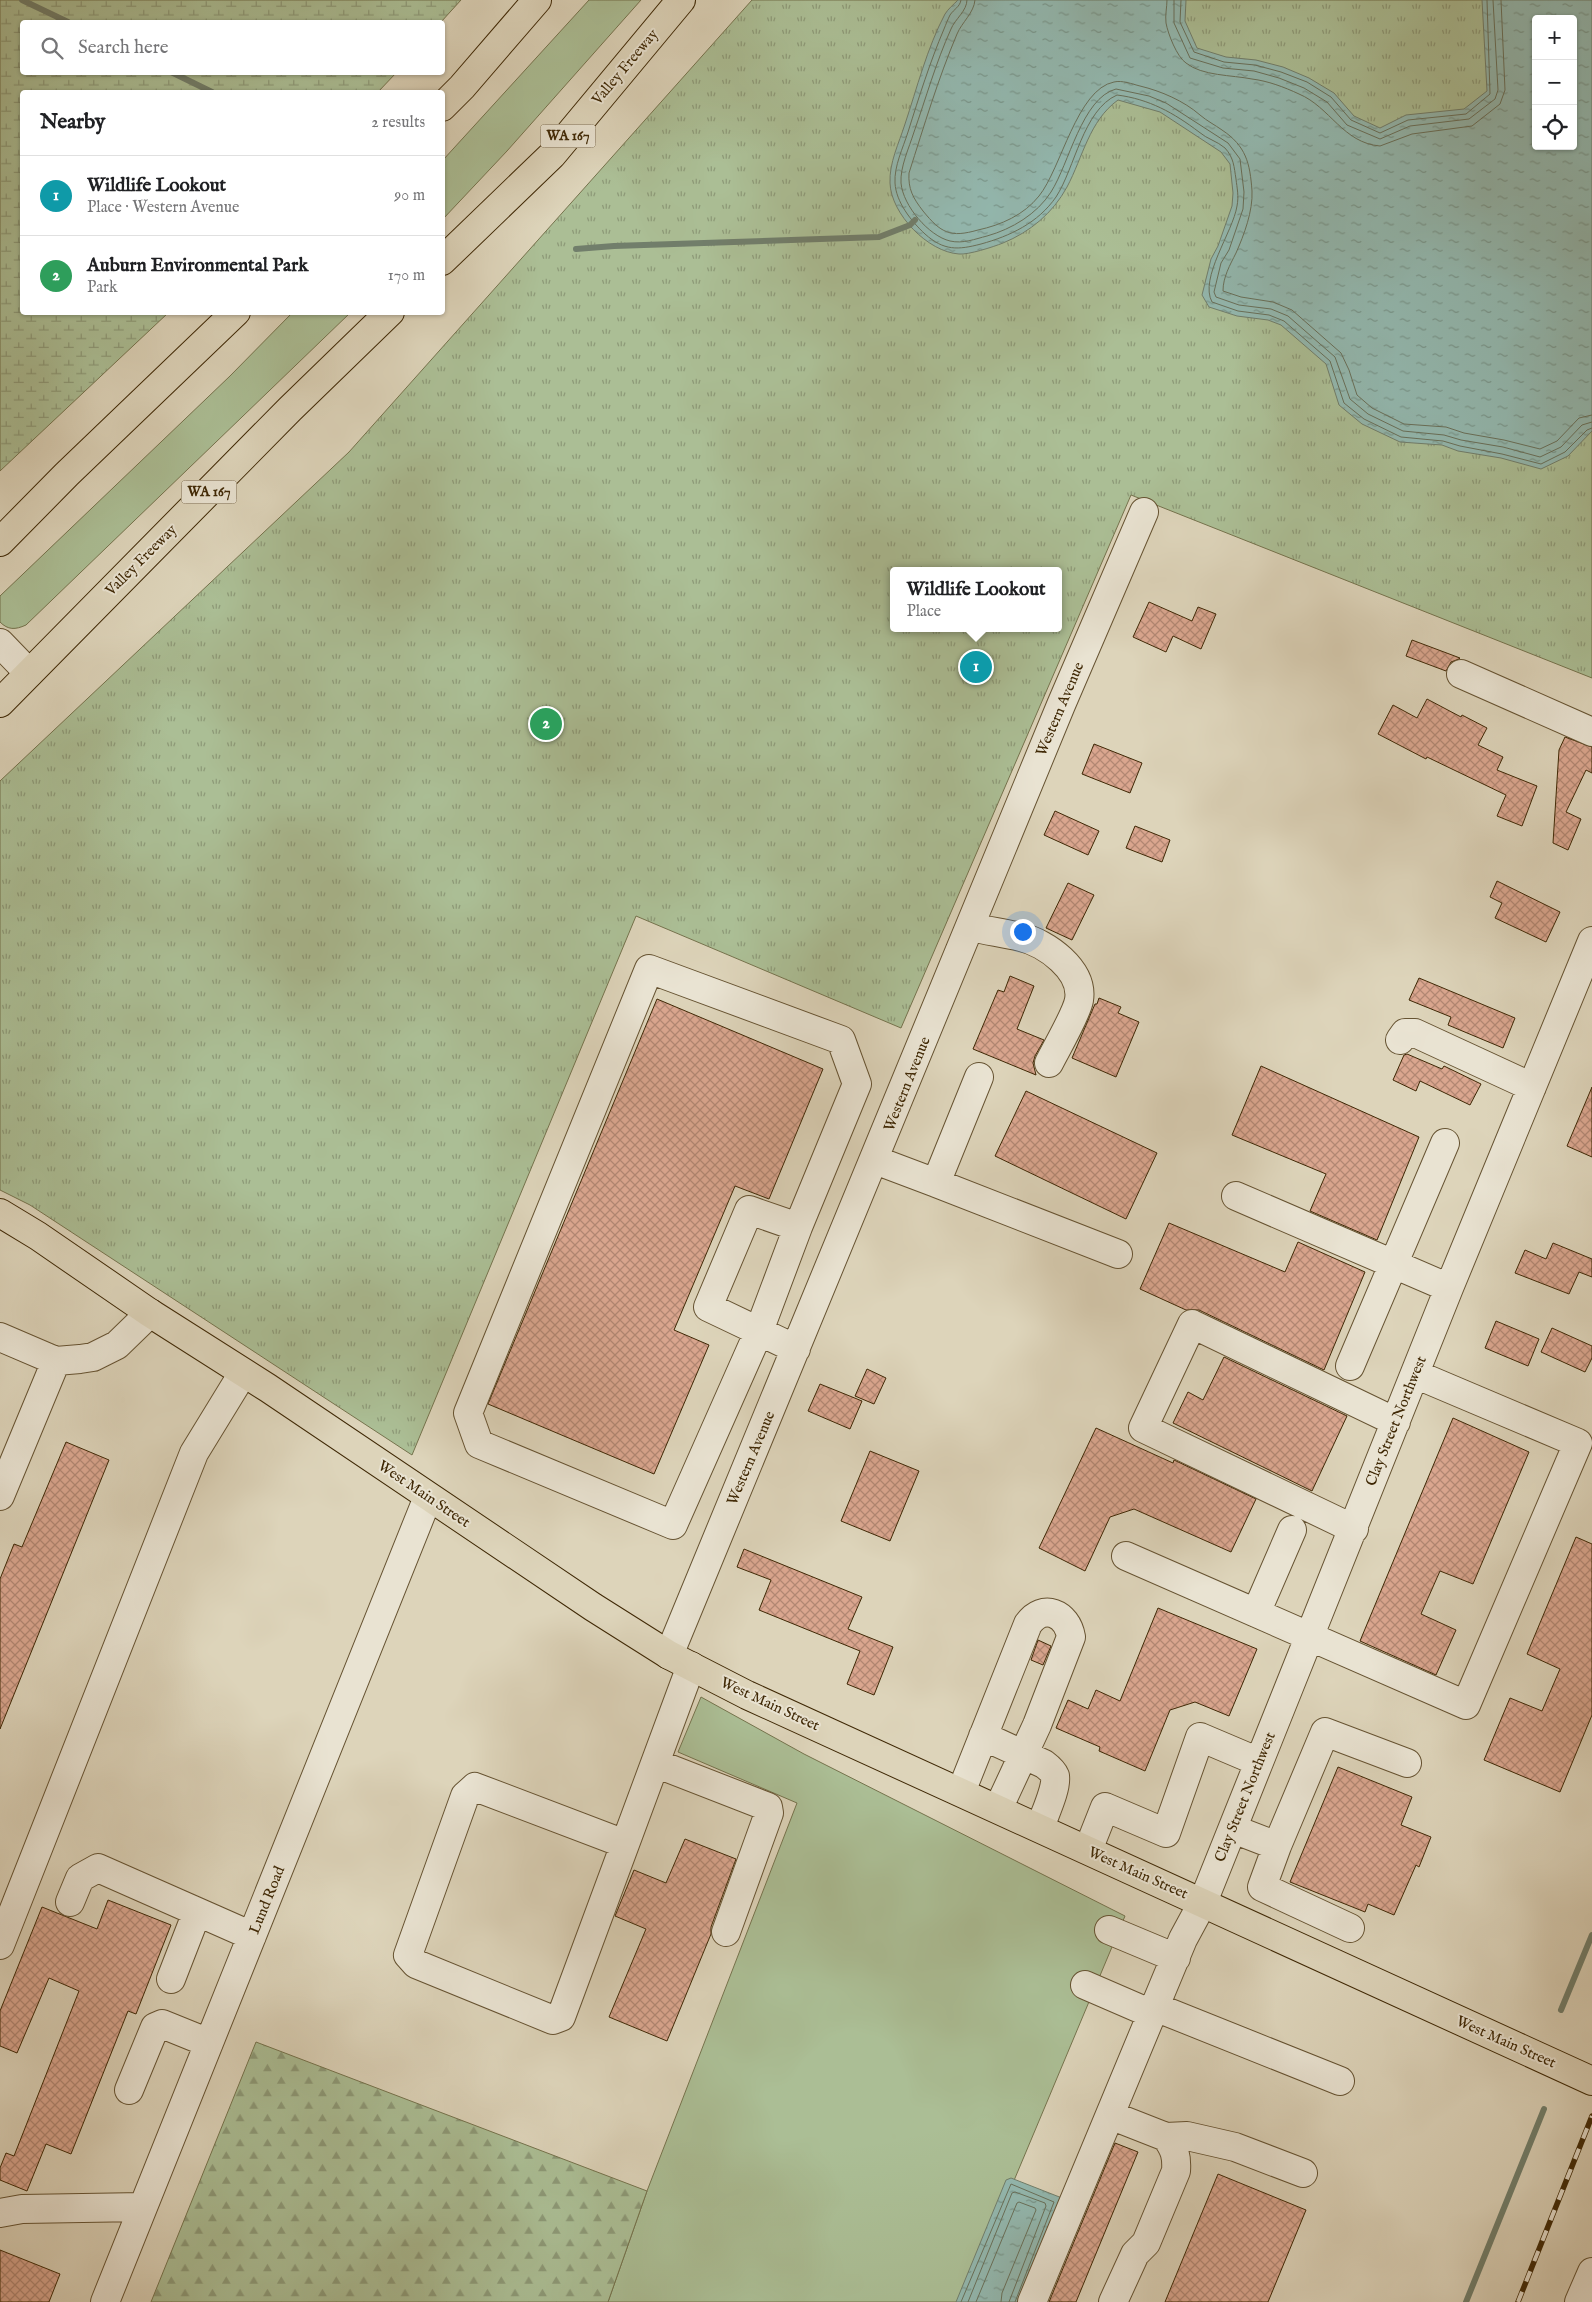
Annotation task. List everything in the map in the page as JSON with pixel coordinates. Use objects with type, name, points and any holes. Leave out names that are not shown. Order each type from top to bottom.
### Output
[{"type":"main road","points":[[445,103],[462,87],[537,0]]},
{"type":"main road","name":"Valley Freeway","points":[[445,258],[552,155],[681,0]]},
{"type":"main road","points":[[0,542],[67,474],[233,315]]},
{"type":"main road","name":"Valley Freeway","points":[[0,703],[290,409],[387,315]]},
{"type":"main road","name":"West Main Street","points":[[0,1213],[38,1236],[150,1313],[680,1661],[747,1695],[1592,2081]]},
{"type":"street","name":"Western Avenue","points":[[625,1844],[475,1787],[465,1796],[408,1955],[416,1964],[553,2020],[561,2017],[655,1763],[680,1661],[796,1349],[1061,705],[1144,512]]},
{"type":"street","points":[[0,643],[30,673]]},
{"type":"street","points":[[1462,674],[1592,732]]},
{"type":"street","points":[[971,927],[1022,937],[1052,952],[1070,967],[1079,985],[1079,1001],[1049,1063]]},
{"type":"street","name":"Clay Street Northwest","points":[[1032,2302],[1153,2011],[1203,1902],[1449,1288],[1592,941]]},
{"type":"street","points":[[649,969],[841,1040],[858,1084],[798,1227],[759,1331],[673,1525],[479,1444],[468,1413],[649,969]]},
{"type":"street","points":[[1400,1040],[1405,1033],[1416,1033],[1532,1086]]},
{"type":"street","points":[[936,1183],[978,1077]]},
{"type":"street","points":[[1350,1366],[1445,1143]]},
{"type":"street","points":[[875,1160],[1118,1254]]},
{"type":"street","points":[[1236,1196],[1449,1288]]},
{"type":"street","points":[[796,1349],[708,1307],[749,1210],[798,1227]]},
{"type":"street","points":[[0,1337],[56,1361],[93,1357],[128,1336],[150,1313]]},
{"type":"street","points":[[1354,1528],[1142,1428],[1192,1324],[1396,1422]]},
{"type":"street","points":[[0,1496],[56,1361]]},
{"type":"street","points":[[0,1945],[194,1453],[244,1373]]},
{"type":"street","points":[[1126,1556],[1466,1705],[1578,1443],[1415,1374]]},
{"type":"street","name":"Lund Road","points":[[105,2302],[428,1497]]},
{"type":"street","points":[[1256,1612],[1292,1530]]},
{"type":"street","points":[[961,1792],[1028,1624],[1033,1617],[1041,1612],[1052,1613],[1063,1618],[1070,1627],[1071,1637],[1023,1754],[998,1809]]},
{"type":"street","points":[[1350,1928],[1262,1887],[1277,1846],[1325,1732],[1407,1763]]},
{"type":"street","points":[[983,1736],[1044,1764],[1052,1771],[1055,1777],[1054,1788],[1040,1828]]},
{"type":"street","points":[[1088,1850],[1105,1807],[1166,1833],[1200,1737],[1260,1762]]},
{"type":"street","points":[[655,1763],[768,1807],[770,1813],[726,1932]]},
{"type":"street","points":[[1233,1829],[1277,1846]]},
{"type":"street","points":[[70,1902],[80,1878],[98,1868],[252,1936]]},
{"type":"street","points":[[171,1979],[197,1912]]},
{"type":"street","points":[[1109,1930],[1176,1958]]},
{"type":"street","points":[[1085,1985],[1340,2081]]},
{"type":"street","points":[[129,2090],[155,2027],[162,2024],[209,2043]]},
{"type":"street","points":[[1110,2115],[1166,2137],[1187,2136],[1235,2147],[1303,2173]]},
{"type":"street","points":[[1113,2302],[1131,2261],[1146,2243],[1176,2171],[1177,2158],[1173,2146],[1166,2137]]},
{"type":"street","points":[[0,2213],[22,2209],[144,2207]]},
{"type":"street","points":[[1579,2302],[1592,2272]]},
{"type":"green space","points":[[0,0],[461,0],[443,20],[20,20],[20,75],[394,75],[380,90],[20,90],[20,315],[166,315],[0,471]]},
{"type":"green space","points":[[589,0],[641,0],[507,151],[445,217],[445,158]]},
{"type":"green space","points":[[752,0],[1592,0],[1592,678],[1131,495],[901,1028],[636,916],[412,1455],[30,1205],[0,1190],[0,781],[349,452]]},
{"type":"green space","points":[[290,315],[348,315],[26,625],[12,628],[6,627],[0,622],[0,596],[230,376]]},
{"type":"green space","points":[[701,1697],[804,1754],[1125,1916],[963,2302],[608,2302],[647,2191],[797,1803],[678,1752]]},
{"type":"green space","points":[[256,2042],[647,2191],[608,2302],[151,2302]]},
{"type":"water","points":[[958,0],[1186,0],[1185,21],[1197,48],[1226,57],[1256,60],[1283,67],[1309,78],[1334,93],[1354,116],[1380,128],[1406,115],[1464,109],[1487,91],[1482,0],[1592,0],[1592,431],[1568,456],[1541,469],[1501,458],[1458,451],[1442,445],[1400,442],[1362,424],[1339,405],[1326,364],[1281,325],[1268,320],[1237,316],[1209,307],[1202,295],[1211,259],[1218,246],[1232,206],[1233,193],[1230,164],[1221,152],[1160,112],[1118,100],[1100,118],[1093,129],[1073,176],[1055,205],[1040,221],[1013,239],[981,250],[959,254],[947,252],[924,239],[904,219],[897,207],[892,195],[890,176],[895,153],[923,68],[933,40],[949,8]]},
{"type":"water","points":[[1011,2178],[1062,2198],[1019,2302],[956,2302],[1006,2180]]},
{"type":"building","points":[[1149,602],[1192,621],[1198,607],[1216,614],[1201,649],[1173,636],[1166,652],[1133,637]]},
{"type":"building","points":[[1412,640],[1460,658],[1451,662],[1446,671],[1406,656]]},
{"type":"building","points":[[1427,699],[1487,728],[1478,745],[1503,757],[1497,770],[1537,786],[1522,826],[1497,816],[1506,795],[1427,757],[1426,759],[1378,734],[1393,705],[1417,718]]},
{"type":"building","points":[[1565,737],[1592,747],[1592,773],[1586,770],[1566,812],[1581,819],[1568,850],[1553,843],[1559,750]]},
{"type":"building","points":[[1094,744],[1142,763],[1130,793],[1082,774]]},
{"type":"building","points":[[1055,811],[1099,831],[1088,855],[1044,835]]},
{"type":"building","points":[[1135,826],[1170,840],[1162,862],[1126,848]]},
{"type":"building","points":[[1497,881],[1560,912],[1546,942],[1495,918],[1502,903],[1490,897]]},
{"type":"building","points":[[1068,883],[1094,895],[1072,940],[1046,928]]},
{"type":"building","points":[[1010,976],[1034,986],[1017,1029],[1044,1040],[1033,1063],[1036,1075],[973,1049],[998,990],[1004,992]]},
{"type":"building","points":[[1419,978],[1515,1018],[1503,1048],[1448,1025],[1451,1017],[1409,1000]]},
{"type":"building","points":[[1099,998],[1121,1007],[1118,1013],[1139,1022],[1116,1077],[1072,1058]]},
{"type":"building","points":[[657,999],[823,1069],[769,1199],[735,1186],[674,1330],[709,1345],[654,1474],[488,1404]]},
{"type":"building","points":[[1407,1054],[1442,1069],[1444,1066],[1481,1084],[1470,1105],[1420,1081],[1416,1091],[1393,1080],[1404,1055]]},
{"type":"building","points":[[1261,1066],[1419,1137],[1377,1240],[1310,1211],[1326,1174],[1232,1135]]},
{"type":"building","points":[[1592,1087],[1592,1157],[1567,1146]]},
{"type":"building","points":[[1026,1091],[1157,1153],[1126,1219],[995,1156]]},
{"type":"building","points":[[1169,1223],[1285,1272],[1298,1242],[1365,1272],[1324,1370],[1199,1310],[1186,1310],[1140,1289]]},
{"type":"building","points":[[1553,1243],[1592,1259],[1592,1277],[1579,1272],[1569,1294],[1515,1273],[1525,1250],[1546,1259]]},
{"type":"building","points":[[1496,1321],[1539,1339],[1528,1366],[1485,1348]]},
{"type":"building","points":[[1552,1328],[1592,1346],[1592,1358],[1585,1372],[1541,1352]]},
{"type":"building","points":[[1224,1357],[1347,1416],[1312,1491],[1173,1423],[1188,1392],[1203,1400]]},
{"type":"building","points":[[867,1369],[886,1378],[874,1404],[855,1396]]},
{"type":"building","points":[[820,1384],[862,1401],[850,1429],[808,1411]]},
{"type":"building","points":[[1453,1418],[1529,1452],[1473,1584],[1440,1571],[1421,1614],[1456,1630],[1436,1675],[1360,1641]]},
{"type":"building","points":[[1096,1428],[1173,1463],[1174,1460],[1256,1499],[1231,1552],[1134,1509],[1110,1517],[1085,1571],[1039,1548]]},
{"type":"building","points":[[66,1442],[109,1460],[0,1729],[0,1579],[14,1544],[22,1547]]},
{"type":"building","points":[[870,1451],[919,1471],[890,1541],[841,1521]]},
{"type":"building","points":[[1576,1537],[1592,1544],[1592,1715],[1560,1792],[1484,1760],[1510,1698],[1542,1711],[1560,1669],[1527,1654]]},
{"type":"building","points":[[744,1549],[862,1597],[848,1629],[893,1647],[874,1695],[847,1684],[860,1651],[759,1610],[771,1580],[737,1567]]},
{"type":"building","points":[[1158,1608],[1257,1649],[1229,1716],[1195,1702],[1170,1710],[1145,1771],[1099,1751],[1100,1747],[1056,1728],[1068,1700],[1088,1709],[1096,1690],[1120,1701]]},
{"type":"building","points":[[1038,1640],[1051,1646],[1043,1665],[1031,1660]]},
{"type":"building","points":[[1338,1767],[1412,1797],[1401,1825],[1431,1837],[1419,1867],[1416,1865],[1394,1915],[1368,1904],[1365,1912],[1290,1882]]},
{"type":"building","points":[[685,1839],[736,1859],[711,1927],[711,1934],[667,2041],[609,2017],[646,1929],[615,1916],[634,1870],[666,1883]]},
{"type":"building","points":[[108,1900],[171,1925],[136,2014],[128,2011],[71,2154],[46,2144],[27,2191],[0,2180],[0,2168],[6,2153],[14,2156],[79,1991],[49,1978],[17,2053],[0,2046],[0,2011],[42,1907],[97,1929]]},
{"type":"building","points":[[1115,2143],[1138,2152],[1076,2302],[1049,2302]]},
{"type":"building","points":[[1218,2174],[1306,2210],[1268,2302],[1165,2302]]},
{"type":"building","points":[[0,2250],[60,2274],[49,2302],[0,2302]]},
{"type":"waterway","points":[[22,0],[64,20]]},
{"type":"waterway","points":[[177,75],[208,90]]},
{"type":"waterway","points":[[576,249],[879,237],[910,225],[915,220]]},
{"type":"waterway","points":[[1561,2010],[1592,1935]]},
{"type":"waterway","points":[[1466,2302],[1544,2109]]},
{"type":"railway","points":[[1518,2302],[1592,2116]]},
{"type":"place","name":"Wildlife Lookout","points":[[976,667]]},
{"type":"place","name":"Auburn Environmental Park","points":[[546,724]]}]
